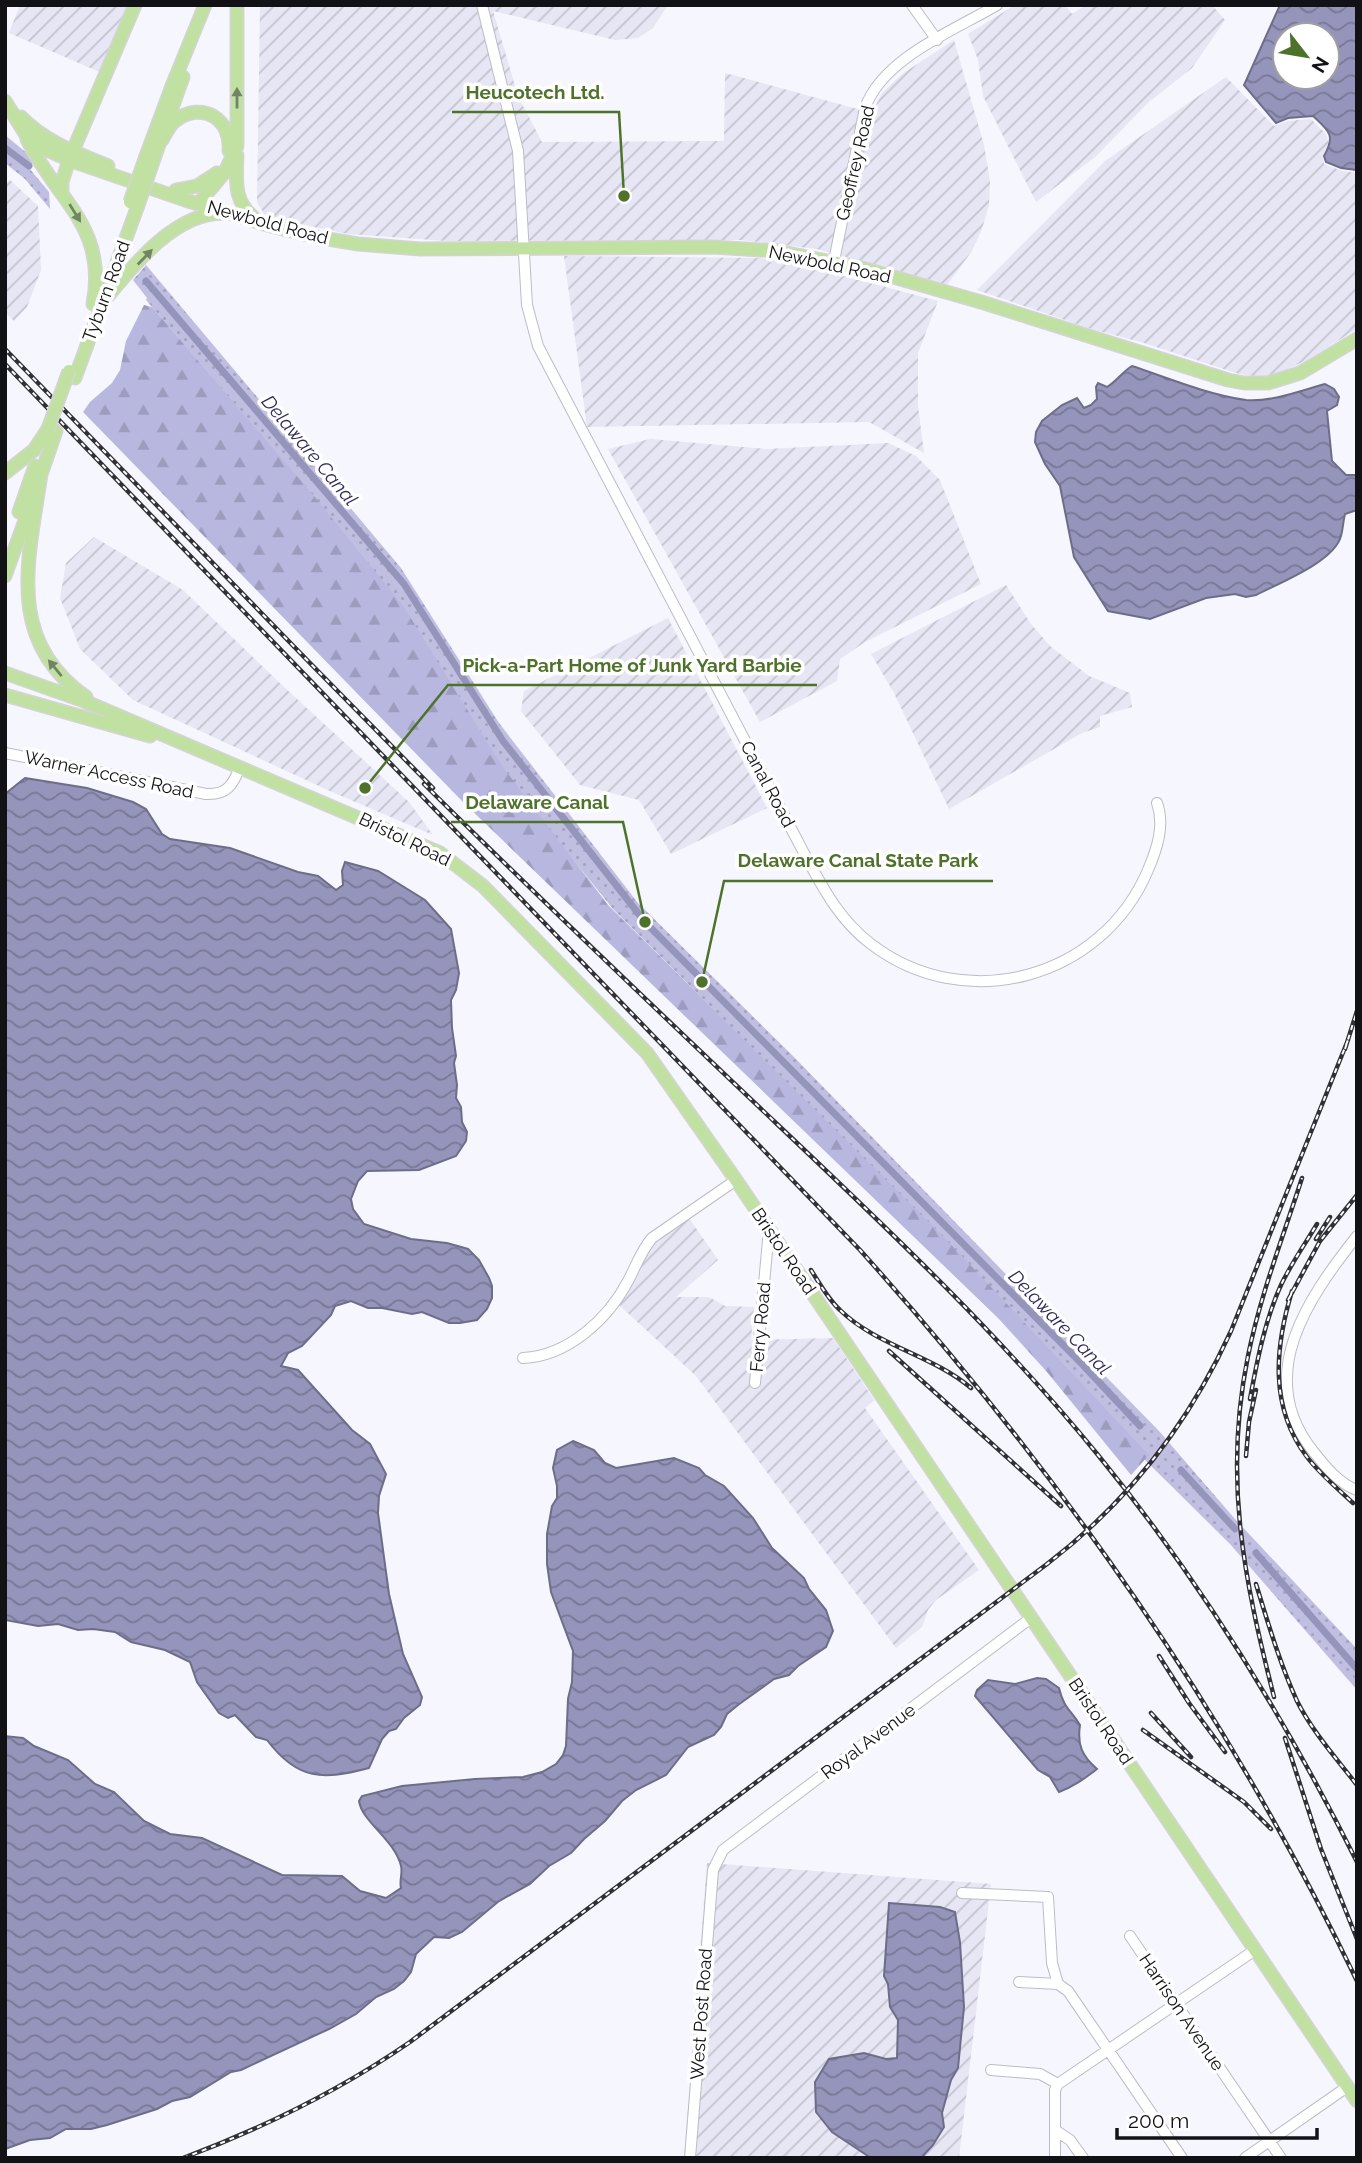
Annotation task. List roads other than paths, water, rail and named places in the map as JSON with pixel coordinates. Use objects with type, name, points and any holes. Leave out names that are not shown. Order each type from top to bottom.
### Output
[{"type":"main road","points":[[62,193],[62,182],[71,156],[135,5]]},
{"type":"main road","name":"Tyburn Road","points":[[150,156],[162,140],[206,5]]},
{"type":"main road","name":"Tyburn Road","points":[[5,551],[133,206],[172,86],[206,5]]},
{"type":"main road","points":[[237,5],[237,197],[248,213],[263,224]]},
{"type":"main road","points":[[6,102],[38,134],[71,156]]},
{"type":"main road","points":[[6,102],[78,216],[94,251],[97,306]]},
{"type":"main road","points":[[162,140],[176,121],[199,113],[218,119],[228,134],[229,149],[222,168],[202,184],[176,190]]},
{"type":"main road","points":[[26,135],[43,148],[71,156]]},
{"type":"main road","points":[[199,203],[225,172],[237,146]]},
{"type":"main road","name":"Newbold Road","points":[[71,156],[176,190],[199,203]]},
{"type":"main road","name":"Newbold Road","points":[[71,156],[263,224],[316,237],[385,247],[728,248],[776,251],[834,261],[981,302],[1170,363],[1244,383],[1268,383],[1300,373],[1357,339]]},
{"type":"main road","points":[[97,306],[176,227],[194,218],[229,213]]},
{"type":"main road","points":[[5,474],[34,450],[52,430]]},
{"type":"main road","name":"Tyburn Road","points":[[5,576],[41,474],[52,430]]},
{"type":"main road","points":[[41,474],[28,566],[28,606],[35,635],[54,668],[77,691],[153,730]]},
{"type":"main road","points":[[5,673],[84,701],[153,730]]},
{"type":"main road","points":[[5,678],[153,730]]},
{"type":"main road","points":[[5,695],[160,739],[182,742]]},
{"type":"main road","name":"Bristol Road","points":[[153,730],[422,843],[468,872],[647,1053],[736,1180],[1357,2101]]},
{"type":"street","name":"Canal Road","points":[[482,5],[518,151],[529,314],[544,359],[827,895],[846,922],[863,938],[899,962],[950,979],[999,981],[1058,965],[1102,936],[1136,894],[1157,844],[1161,815],[1157,803]]},
{"type":"street","points":[[912,5],[937,40]]},
{"type":"street","name":"Geoffrey Road","points":[[834,261],[868,99],[886,74],[997,5]]},
{"type":"street","name":"Warner Access Road","points":[[5,753],[206,794],[228,789],[235,781],[240,767]]},
{"type":"street","points":[[523,1358],[551,1354],[575,1340],[616,1300],[652,1238],[736,1180]]},
{"type":"street","name":"Ferry Road","points":[[755,1383],[769,1229]]},
{"type":"street","points":[[1357,1236],[1303,1317],[1289,1350],[1286,1377],[1290,1403],[1303,1437],[1336,1476],[1346,1485],[1357,1489]]},
{"type":"street","name":"Royal Avenue","points":[[713,1870],[723,1850],[1031,1618]]},
{"type":"street","name":"West Post Road","points":[[690,2158],[713,1870]]},
{"type":"street","points":[[962,1893],[1048,1898],[1052,1964],[1058,1984]]},
{"type":"street","name":"Harrison Avenue","points":[[1130,1937],[1281,2158]]},
{"type":"street","points":[[1055,2158],[1055,2090],[1058,2084],[1255,1950]]},
{"type":"street","points":[[1019,1982],[1058,1984],[1068,1991],[1182,2158]]},
{"type":"street","points":[[991,2070],[1040,2074],[1058,2084]]},
{"type":"street","points":[[1245,2158],[1348,2087]]},
{"type":"street","points":[[1055,2130],[1070,2140],[1083,2158]]},
{"type":"water","points":[[1280,5],[1357,5],[1357,170],[1326,162],[1324,156],[1330,143],[1329,134],[1313,116],[1288,118],[1276,123],[1244,85],[1271,25],[1271,91],[1341,91],[1341,21],[1273,21]]},
{"type":"water","points":[[1132,366],[1203,390],[1246,400],[1276,398],[1325,384],[1334,389],[1339,397],[1337,405],[1327,411],[1332,461],[1346,475],[1357,475],[1357,510],[1345,514],[1341,536],[1336,546],[1304,571],[1256,595],[1246,597],[1235,594],[1206,598],[1150,619],[1108,611],[1074,557],[1060,486],[1045,464],[1035,442],[1036,432],[1042,421],[1062,405],[1077,398],[1084,408],[1091,405],[1097,399],[1098,383],[1107,387]]},
{"type":"water","points":[[25,778],[87,788],[133,802],[146,809],[162,834],[170,839],[230,848],[298,872],[318,876],[336,890],[343,885],[342,871],[345,862],[378,871],[425,900],[451,929],[459,973],[451,1000],[456,1056],[456,1098],[467,1132],[466,1141],[456,1156],[419,1170],[367,1171],[358,1181],[351,1199],[353,1209],[364,1224],[411,1239],[447,1243],[468,1249],[479,1260],[489,1278],[492,1298],[477,1320],[460,1323],[449,1323],[422,1312],[412,1314],[368,1308],[351,1301],[335,1306],[331,1315],[302,1346],[288,1353],[281,1366],[298,1370],[352,1430],[370,1444],[386,1474],[379,1496],[378,1513],[389,1594],[403,1654],[422,1697],[420,1705],[382,1739],[369,1768],[325,1775],[301,1770],[278,1753],[267,1740],[256,1737],[235,1715],[228,1718],[219,1713],[197,1682],[190,1662],[165,1650],[131,1642],[115,1632],[78,1630],[58,1624],[38,1626],[5,1620],[5,794]]},
{"type":"water","points":[[573,1441],[594,1450],[605,1463],[616,1468],[674,1458],[699,1468],[705,1475],[724,1486],[753,1518],[772,1548],[804,1578],[809,1589],[826,1610],[833,1631],[826,1647],[789,1675],[774,1679],[738,1705],[727,1714],[714,1735],[688,1747],[666,1775],[636,1790],[622,1801],[571,1853],[549,1866],[530,1884],[499,1901],[462,1932],[449,1938],[434,1937],[416,1954],[411,1972],[404,1981],[376,1997],[356,2014],[241,2070],[231,2072],[190,2097],[107,2125],[91,2129],[66,2129],[50,2138],[30,2140],[5,2149],[5,1736],[23,1738],[34,1746],[68,1760],[95,1784],[114,1792],[144,1821],[170,1834],[202,1838],[282,1875],[342,1876],[360,1891],[386,1898],[401,1888],[401,1866],[392,1848],[361,1809],[359,1801],[362,1796],[402,1786],[523,1777],[542,1772],[556,1764],[563,1755],[566,1746],[573,1651],[551,1592],[547,1534],[552,1506],[557,1498],[553,1468],[557,1450]]},
{"type":"water","points":[[1037,1678],[1046,1679],[1059,1688],[1065,1705],[1080,1725],[1082,1750],[1097,1769],[1059,1792],[1050,1777],[1038,1770],[975,1696],[977,1690],[988,1680],[1015,1684]]},
{"type":"water","points":[[889,1903],[940,1907],[955,1912],[960,1942],[964,2007],[958,2068],[951,2080],[942,2113],[944,2127],[921,2158],[871,2158],[832,2132],[816,2112],[815,2082],[829,2059],[864,2053],[886,2059],[897,2058],[898,2020],[890,2007],[888,1984],[884,1976]]},
{"type":"waterway","name":"Delaware Canal","points":[[5,148],[29,166]]},
{"type":"waterway","name":"Delaware Canal","points":[[146,281],[404,584],[503,741],[645,922],[1140,1426]]},
{"type":"waterway","name":"Delaware Canal","points":[[1181,1470],[1235,1529]]},
{"type":"waterway","name":"Delaware Canal","points":[[1256,1553],[1357,1669]]},
{"type":"railway","points":[[5,349],[433,788]]},
{"type":"railway","points":[[5,364],[860,1250],[934,1335],[1004,1420],[1071,1508],[1195,1689],[1306,1881],[1357,1981]]},
{"type":"railway","points":[[424,784],[902,1244],[1023,1368],[1061,1411],[1135,1502],[1239,1651],[1300,1755],[1357,1862]]},
{"type":"railway","points":[[1345,1049],[1357,1011]]},
{"type":"railway","points":[[183,2158],[300,2107],[356,2077],[410,2042],[1047,1564],[1104,1514],[1154,1459],[1196,1398],[1214,1365],[1231,1331],[1348,1040]]},
{"type":"railway","points":[[1274,1697],[1254,1611],[1240,1528],[1237,1444],[1241,1401],[1253,1334],[1302,1178]]},
{"type":"railway","points":[[1288,1300],[1320,1241],[1357,1195]]},
{"type":"railway","points":[[1316,1239],[1330,1217]]},
{"type":"railway","points":[[1250,1399],[1262,1341],[1275,1298],[1289,1269],[1317,1224]]},
{"type":"railway","points":[[811,1270],[832,1301],[855,1322],[887,1342],[939,1367],[971,1388]]},
{"type":"railway","points":[[1292,1291],[1279,1355],[1281,1397],[1286,1418],[1307,1457],[1353,1503]]},
{"type":"railway","points":[[889,1351],[1061,1506]]},
{"type":"railway","points":[[1246,1456],[1249,1422],[1256,1390]]},
{"type":"railway","points":[[1256,1584],[1297,1701],[1317,1734],[1357,1785]]},
{"type":"railway","points":[[1159,1656],[1225,1752]]},
{"type":"railway","points":[[1151,1713],[1191,1757]]},
{"type":"railway","points":[[1143,1730],[1244,1802],[1271,1829]]},
{"type":"railway","points":[[1285,1738],[1321,1849],[1357,1939]]},
{"type":"place","name":"Heucotech Ltd.","points":[[624,196]]},
{"type":"place","name":"Pick-a-Part Home of Junk Yard Barbie","points":[[365,788]]},
{"type":"place","name":"Delaware Canal","points":[[645,922]]},
{"type":"place","name":"Delaware Canal State Park","points":[[702,982]]}]
